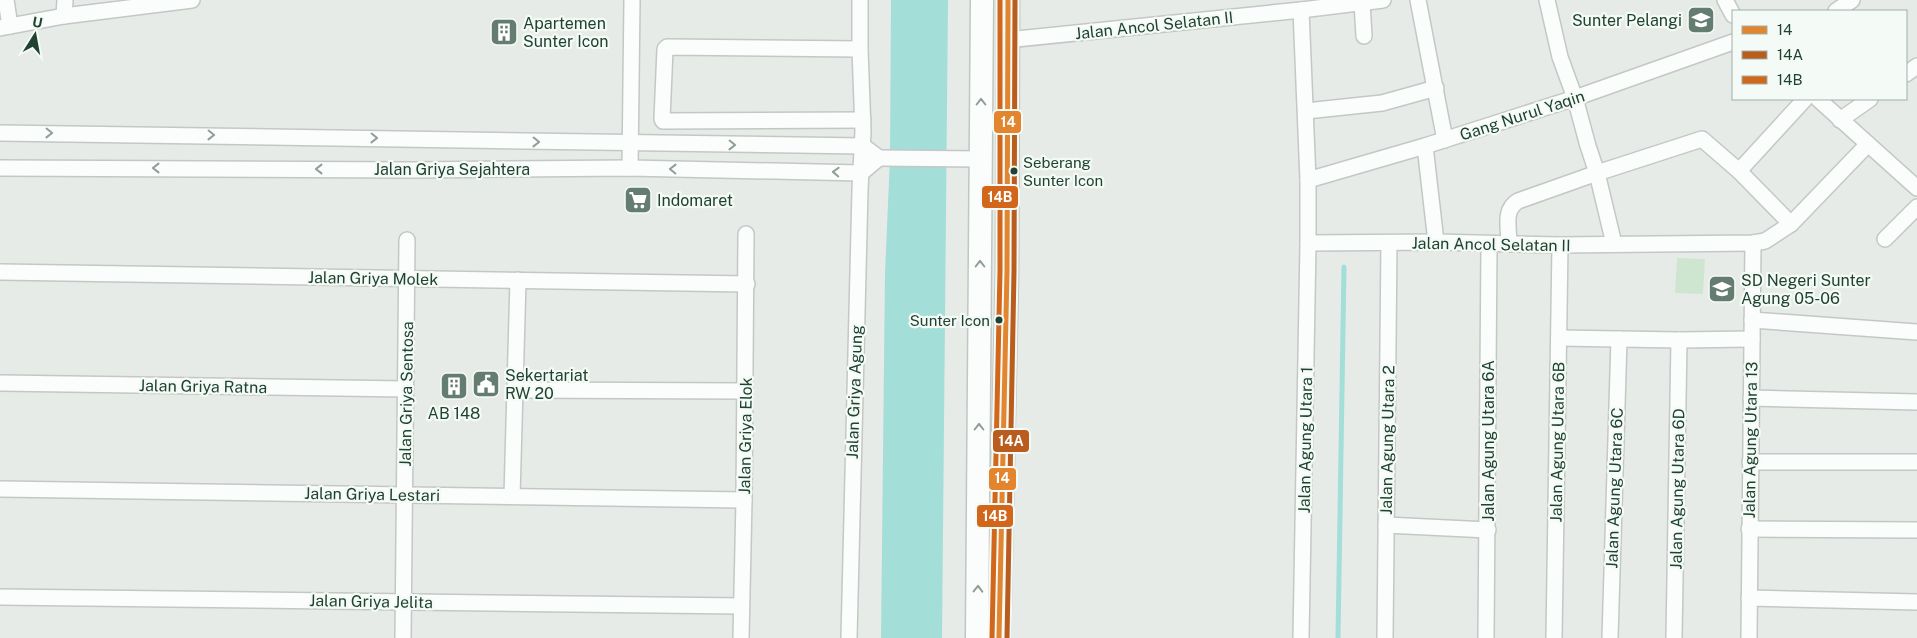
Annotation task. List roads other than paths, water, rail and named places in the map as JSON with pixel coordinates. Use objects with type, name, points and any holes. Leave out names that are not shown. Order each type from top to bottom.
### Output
[{"type":"main road","points":[[982,0],[981,159],[990,546],[999,638]]},
{"type":"main road","points":[[978,638],[990,546],[1007,271],[1008,0]]},
{"type":"street","points":[[6,0],[5,27],[64,16],[192,0]]},
{"type":"street","points":[[64,16],[65,0]]},
{"type":"street","points":[[630,168],[632,0]]},
{"type":"street","points":[[860,0],[863,146],[883,158],[981,159]]},
{"type":"street","name":"Jalan Ancol Selatan II","points":[[1007,40],[1383,0]]},
{"type":"street","points":[[1418,0],[1445,140]]},
{"type":"street","points":[[1547,0],[1562,62],[1575,98],[1597,173],[1614,244]]},
{"type":"street","points":[[1725,0],[1732,13]]},
{"type":"street","points":[[1837,10],[1852,0]]},
{"type":"street","points":[[1362,3],[1364,36]]},
{"type":"street","points":[[1301,10],[1306,111],[1308,243]]},
{"type":"street","name":"Gang Nurul Yaqin","points":[[1308,180],[1445,140],[1575,98],[1732,42]]},
{"type":"street","points":[[860,49],[667,47],[665,49],[662,119],[663,121],[863,120]]},
{"type":"street","points":[[1306,111],[1382,103],[1436,88]]},
{"type":"street","points":[[1739,171],[1804,100]]},
{"type":"street","points":[[1819,100],[1917,188]]},
{"type":"street","points":[[1840,120],[1869,100]]},
{"type":"street","name":"Jalan Griya Sejahtera","points":[[0,133],[863,146]]},
{"type":"street","points":[[1509,244],[1508,211],[1512,205],[1597,173],[1702,139],[1739,171],[1791,224]]},
{"type":"street","name":"Jalan Ancol Selatan II","points":[[1308,243],[1436,242],[1560,246],[1753,243],[1765,241],[1791,224],[1868,144]]},
{"type":"street","name":"Jalan Griya Agung","points":[[849,638],[863,146]]},
{"type":"street","points":[[1424,146],[1436,242]]},
{"type":"street","points":[[861,173],[883,158]]},
{"type":"street","name":"Jalan Griya Sejahtera","points":[[0,168],[403,170],[630,168],[861,173]]},
{"type":"street","points":[[1886,238],[1917,207]]},
{"type":"street","name":"Jalan Griya Elok","points":[[741,638],[747,284],[746,234]]},
{"type":"street","name":"Jalan Griya Sentosa","points":[[403,638],[407,240]]},
{"type":"street","name":"Jalan Agung Utara 1","points":[[1301,638],[1308,243]]},
{"type":"street","name":"Jalan Agung Utara 2","points":[[1385,638],[1389,243]]},
{"type":"street","name":"Jalan Agung Utara 13","points":[[1748,638],[1753,243]]},
{"type":"street","name":"Jalan Agung Utara 6A","points":[[1486,638],[1489,244]]},
{"type":"street","name":"Jalan Agung Utara 6B","points":[[1554,638],[1560,246]]},
{"type":"street","name":"Jalan Griya Molek","points":[[0,272],[747,284]]},
{"type":"street","points":[[512,496],[518,280]]},
{"type":"street","points":[[1752,320],[1917,332]]},
{"type":"street","points":[[1559,338],[1752,339]]},
{"type":"street","name":"Jalan Agung Utara 6C","points":[[1610,638],[1619,339]]},
{"type":"street","name":"Jalan Agung Utara 6D","points":[[1674,638],[1679,340]]},
{"type":"street","name":"Jalan Griya Ratna","points":[[0,383],[406,389]]},
{"type":"street","points":[[515,390],[745,391]]},
{"type":"street","points":[[1751,398],[1917,402]]},
{"type":"street","points":[[1750,462],[1917,462]]},
{"type":"street","name":"Jalan Griya Lestari","points":[[0,488],[744,500]]},
{"type":"street","points":[[1386,525],[1488,530]]},
{"type":"street","points":[[1749,528],[1917,530]]},
{"type":"street","name":"Jalan Griya Jelita","points":[[0,597],[741,606]]},
{"type":"street","points":[[1748,598],[1917,602]]},
{"type":"water","points":[[891,0],[948,0],[942,638],[881,638],[885,273],[890,158]]},
{"type":"waterway","points":[[1338,638],[1344,267]]},
{"type":"place","name":"Sunter Pelangi","points":[[1701,20]]},
{"type":"place","name":"Apartemen Sunter Icon","points":[[504,32]]},
{"type":"place","name":"Seberang Sunter Icon","points":[[1014,171]]},
{"type":"place","name":"Indomaret","points":[[638,200]]},
{"type":"place","name":"SD Negeri Sunter Agung 05-06","points":[[1722,289]]},
{"type":"place","name":"Sunter Icon","points":[[999,320]]},
{"type":"place","name":"Sekertariat RW 20","points":[[486,384]]},
{"type":"place","name":"AB 148","points":[[454,386]]}]
